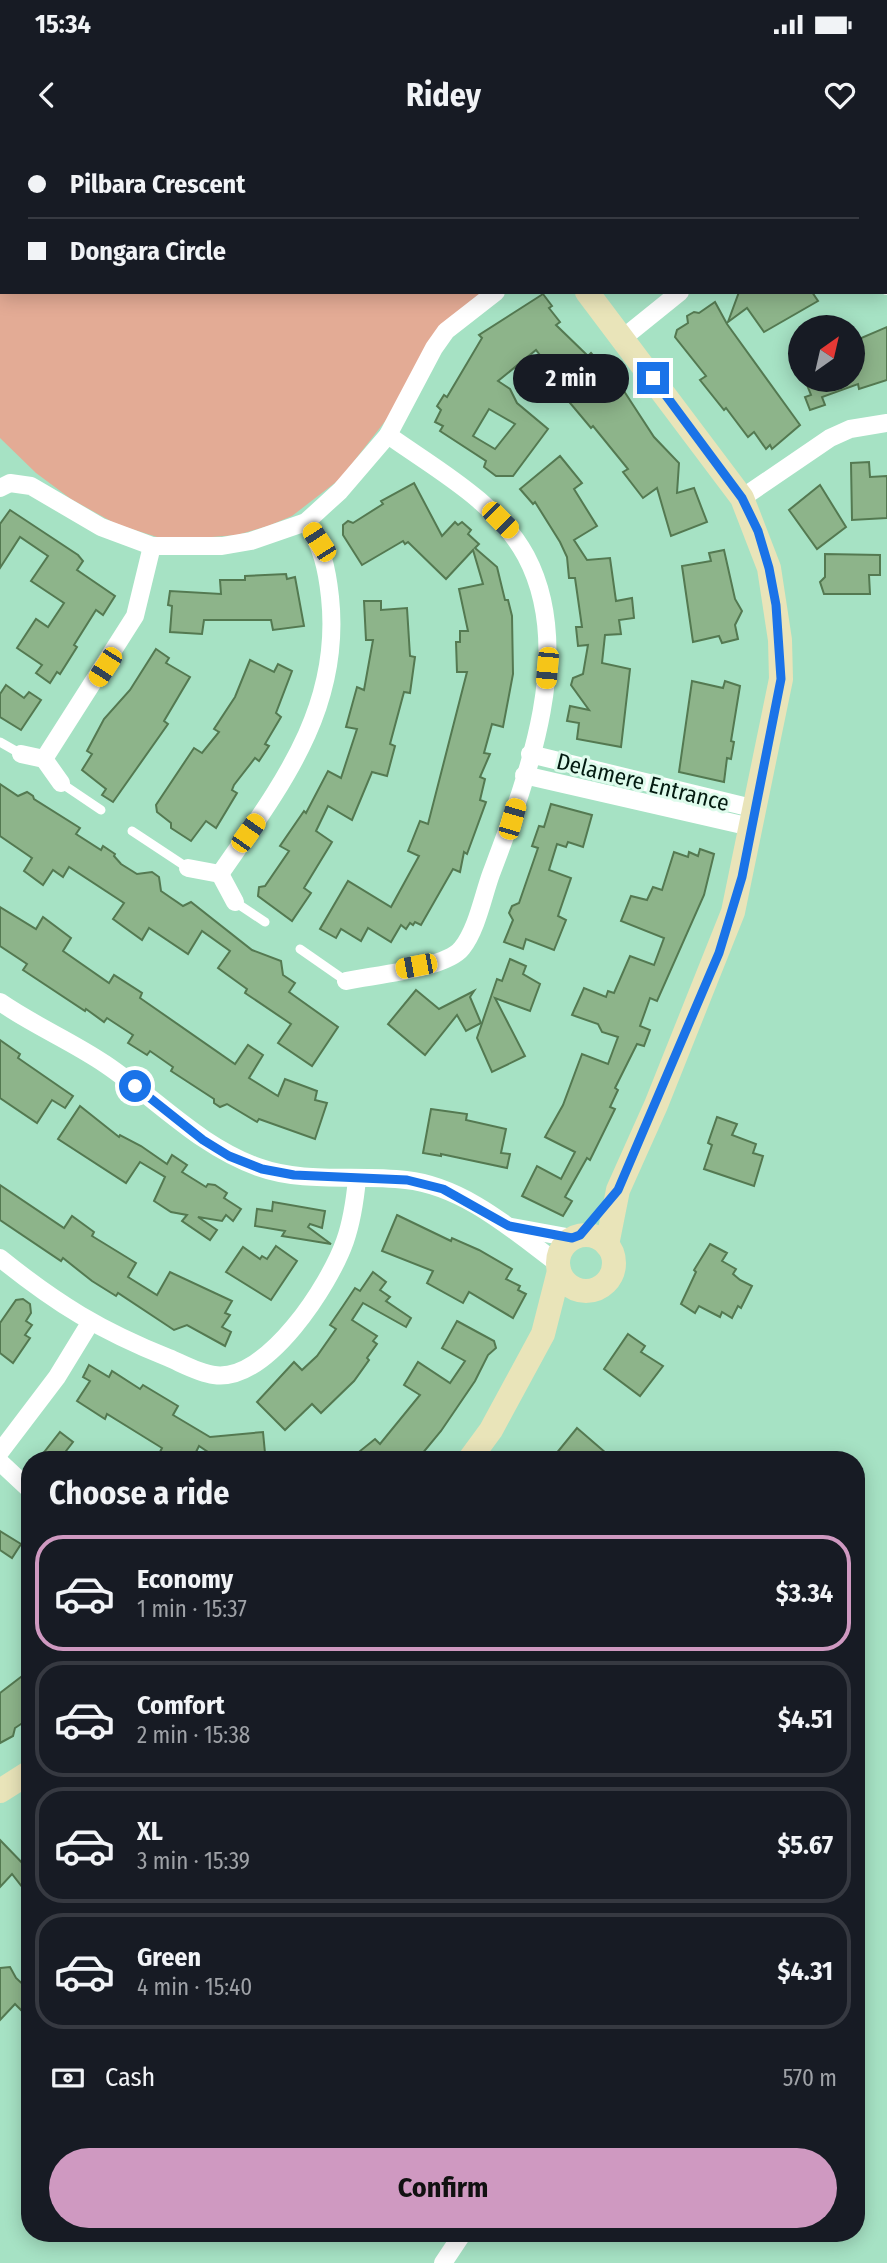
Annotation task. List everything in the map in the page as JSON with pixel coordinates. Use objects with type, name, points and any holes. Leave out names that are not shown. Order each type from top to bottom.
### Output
[{"type":"street","points":[[0,488],[10,483],[31,486],[101,527],[152,546],[222,546],[250,541],[306,522],[340,491],[388,435],[434,348],[446,331],[493,294]]},
{"type":"street","points":[[589,294],[742,498],[769,568],[780,640],[781,679],[742,877],[719,953],[618,1190],[607,1245]]},
{"type":"street","points":[[623,338],[678,294]]},
{"type":"street","points":[[742,498],[830,438],[850,429],[887,423]]},
{"type":"street","points":[[346,981],[440,961],[462,948],[512,819],[541,714],[548,653],[538,589],[528,559],[511,531],[489,509],[388,435]]},
{"type":"street","points":[[220,874],[290,773],[304,744],[326,678],[332,651],[329,590],[319,542],[306,522]]},
{"type":"street","points":[[44,759],[135,616],[152,546]]},
{"type":"street","points":[[21,754],[44,759],[61,783]]},
{"type":"street","name":"Delamere Entrance","points":[[530,754],[754,818]]},
{"type":"street","name":"Delamere Entrance","points":[[524,775],[754,818]]},
{"type":"street","points":[[188,868],[220,874]]},
{"type":"street","points":[[220,874],[235,902]]},
{"type":"street","points":[[0,1002],[104,1063],[229,1156],[262,1169],[294,1175],[407,1180],[443,1189],[509,1226],[558,1267],[573,1289],[589,1291]]},
{"type":"street","points":[[0,1258],[90,1324],[213,1375],[244,1370],[283,1338],[318,1294],[345,1241],[358,1179]]},
{"type":"street","points":[[475,1451],[491,1430],[543,1334],[561,1250],[618,1190]]},
{"type":"street","points":[[509,1226],[576,1237],[590,1235],[607,1245],[614,1259],[613,1271],[603,1286],[589,1291],[543,1334]]},
{"type":"street","points":[[0,1452],[57,1377],[90,1324]]},
{"type":"street","points":[[0,1462],[21,1482]]},
{"type":"street","points":[[0,1791],[21,1778]]},
{"type":"street","points":[[443,2263],[457,2242]]},
{"type":"lane","points":[[0,742],[21,754]]},
{"type":"lane","points":[[61,783],[101,810]]},
{"type":"lane","points":[[132,831],[188,868]]},
{"type":"lane","points":[[235,902],[265,922]]},
{"type":"lane","points":[[300,948],[346,981]]},
{"type":"shaded area","points":[[0,294],[484,294],[340,479],[292,516],[268,526],[237,535],[199,538],[157,537],[116,524],[71,499],[36,473],[0,438]]},
{"type":"building","points":[[543,294],[552,306],[549,308],[560,322],[556,325],[588,356],[591,353],[622,388],[654,437],[679,463],[677,493],[694,488],[707,522],[671,536],[657,488],[643,498],[623,472],[628,469],[570,403],[574,400],[536,350],[498,381],[510,389],[517,403],[548,429],[513,476],[496,476],[484,467],[486,461],[440,431],[443,426],[435,422],[441,410],[437,406],[444,395],[447,397],[482,338],[479,335]],"holes":[[[489,409],[515,424],[495,449],[473,436]]]},
{"type":"building","points":[[738,294],[813,294],[818,301],[794,315],[788,315],[788,318],[764,332],[747,308],[728,322]]},
{"type":"building","points":[[715,302],[727,324],[800,425],[772,449],[770,445],[766,449],[754,432],[748,437],[726,408],[724,410],[700,380],[706,376],[675,337],[677,330],[688,323],[687,316],[694,312],[699,313]]},
{"type":"building","points":[[887,327],[887,380],[865,387],[865,336]]},
{"type":"building","points":[[810,392],[836,392],[822,397],[825,405],[810,410],[805,397],[811,395]]},
{"type":"building","points":[[560,456],[582,483],[574,489],[597,526],[574,540],[587,560],[610,558],[616,601],[632,598],[634,618],[619,620],[621,634],[605,635],[602,663],[630,669],[621,747],[577,739],[579,723],[567,721],[570,706],[589,710],[571,685],[573,678],[583,674],[588,645],[578,646],[576,627],[582,627],[575,578],[569,578],[567,557],[560,542],[535,502],[533,504],[520,489]]},
{"type":"building","points":[[869,462],[870,477],[887,476],[887,518],[852,520],[851,463]]},
{"type":"building","points":[[414,483],[442,536],[455,522],[458,525],[462,522],[471,530],[468,534],[479,544],[475,548],[497,567],[512,616],[513,674],[503,727],[492,724],[484,753],[490,754],[480,777],[485,779],[480,800],[486,802],[467,854],[464,852],[460,872],[453,869],[421,925],[410,923],[406,929],[401,925],[391,942],[368,928],[361,941],[341,929],[336,938],[320,929],[348,881],[391,907],[419,856],[408,851],[420,821],[428,824],[467,672],[457,672],[456,642],[460,642],[460,631],[468,631],[459,589],[483,584],[473,550],[446,579],[408,542],[405,544],[403,541],[362,565],[343,535],[343,525],[348,521],[353,523],[383,504],[381,501]]},
{"type":"building","points":[[820,485],[846,527],[817,549],[789,510]]},
{"type":"building","points":[[10,510],[78,555],[83,561],[77,570],[115,596],[103,615],[96,610],[60,674],[57,672],[50,683],[36,673],[42,665],[17,648],[36,619],[48,627],[64,603],[31,581],[48,556],[20,537],[0,568],[0,524]]},
{"type":"building","points":[[724,550],[735,599],[742,611],[735,625],[738,639],[722,643],[719,636],[693,642],[682,566],[711,561],[709,553]]},
{"type":"building","points":[[825,554],[880,555],[880,575],[869,575],[870,594],[824,594],[820,582],[825,577]]},
{"type":"building","points":[[286,574],[287,579],[295,577],[304,626],[273,630],[271,620],[204,620],[202,634],[170,632],[170,591],[221,594],[220,580],[245,580],[245,576]]},
{"type":"building","points":[[364,601],[381,601],[381,610],[407,608],[410,656],[415,657],[410,693],[404,692],[390,744],[395,746],[387,776],[372,772],[352,820],[328,806],[316,831],[332,842],[304,888],[311,893],[292,921],[258,896],[259,887],[265,886],[289,851],[280,846],[304,811],[306,813],[328,771],[341,778],[357,729],[346,727],[357,687],[364,690],[373,640],[366,640]]},
{"type":"building","points":[[156,649],[169,658],[166,663],[190,677],[164,721],[168,724],[113,802],[102,795],[106,789],[82,770],[92,754],[87,751],[104,719],[130,690]]},
{"type":"building","points":[[250,660],[274,672],[278,664],[292,671],[276,713],[281,717],[265,744],[269,746],[259,761],[255,758],[234,785],[232,790],[237,793],[216,828],[206,821],[191,841],[171,828],[171,823],[157,812],[156,805],[194,748],[202,753],[219,732],[214,729],[235,697]]},
{"type":"building","points":[[692,681],[723,688],[725,681],[740,686],[731,741],[734,742],[731,759],[727,758],[724,782],[679,772]]},
{"type":"building","points":[[6,685],[24,698],[29,692],[41,700],[21,730],[0,717],[0,694]]},
{"type":"building","points":[[0,784],[18,796],[27,792],[80,828],[76,834],[101,850],[103,846],[115,854],[121,864],[137,874],[152,872],[159,877],[161,891],[183,906],[191,902],[252,950],[281,961],[283,975],[295,983],[289,992],[338,1027],[312,1066],[278,1043],[291,1024],[245,993],[247,989],[218,968],[230,951],[202,931],[188,954],[149,928],[142,940],[113,919],[124,903],[69,867],[63,877],[53,870],[43,885],[24,871],[32,858],[0,836]]},
{"type":"building","points":[[551,804],[592,815],[583,847],[568,842],[566,847],[557,844],[549,870],[571,878],[558,916],[566,920],[554,950],[526,939],[523,949],[504,942],[513,920],[509,913],[512,906],[519,903],[538,848],[532,846],[539,826],[544,827]]},
{"type":"building","points":[[700,849],[714,854],[704,895],[657,1001],[650,998],[640,1026],[650,1030],[644,1046],[637,1044],[615,1088],[618,1090],[610,1107],[615,1109],[590,1160],[587,1158],[565,1197],[572,1201],[563,1216],[522,1196],[537,1166],[561,1179],[575,1152],[545,1137],[563,1105],[582,1054],[608,1064],[618,1037],[602,1032],[598,1024],[572,1015],[584,988],[606,997],[608,991],[614,993],[630,956],[654,965],[664,938],[621,921],[631,896],[647,900],[653,887],[662,890],[674,852],[688,857],[689,852],[698,856]]},
{"type":"building","points":[[0,907],[36,929],[43,917],[71,938],[63,951],[109,983],[114,975],[142,993],[140,998],[235,1064],[248,1045],[263,1055],[249,1078],[278,1096],[285,1079],[317,1091],[315,1100],[327,1103],[315,1139],[259,1119],[257,1122],[227,1104],[220,1107],[214,1103],[214,1099],[171,1071],[173,1067],[150,1051],[147,1055],[128,1043],[133,1035],[107,1018],[104,1022],[86,1009],[85,1011],[23,970],[27,964],[0,946]]},
{"type":"building","points":[[510,959],[526,966],[523,974],[540,984],[530,1011],[495,998],[525,1056],[492,1072],[477,1038],[497,979],[502,981]]},
{"type":"building","points":[[416,990],[439,1009],[474,991],[470,997],[481,1023],[466,1031],[457,1015],[425,1055],[388,1024]]},
{"type":"building","points":[[0,1040],[20,1054],[18,1058],[73,1096],[65,1108],[52,1100],[37,1123],[0,1098]]},
{"type":"building","points":[[80,1106],[119,1137],[120,1135],[141,1146],[167,1164],[172,1155],[187,1165],[182,1172],[206,1187],[208,1184],[215,1185],[227,1193],[224,1198],[241,1209],[233,1221],[226,1215],[222,1221],[198,1217],[217,1230],[210,1240],[182,1221],[187,1215],[171,1212],[154,1201],[165,1177],[140,1162],[126,1183],[58,1139]]},
{"type":"building","points":[[431,1109],[467,1114],[466,1120],[506,1129],[501,1153],[510,1154],[507,1168],[441,1154],[423,1153]]},
{"type":"building","points":[[717,1117],[737,1124],[732,1135],[756,1144],[753,1153],[763,1156],[754,1186],[704,1169],[712,1145],[708,1143]]},
{"type":"building","points":[[0,1185],[64,1228],[72,1216],[94,1232],[92,1236],[136,1263],[128,1277],[157,1295],[170,1272],[232,1301],[225,1313],[230,1315],[222,1327],[231,1332],[225,1346],[187,1325],[174,1330],[118,1293],[116,1296],[92,1281],[63,1258],[61,1261],[0,1220]]},
{"type":"building","points":[[273,1202],[325,1211],[322,1228],[310,1224],[308,1227],[331,1244],[282,1236],[285,1231],[255,1226],[257,1209],[272,1211]]},
{"type":"building","points":[[397,1215],[451,1241],[452,1238],[479,1250],[512,1269],[506,1279],[520,1286],[518,1290],[526,1294],[513,1318],[469,1292],[463,1303],[427,1283],[433,1271],[382,1251]]},
{"type":"building","points":[[710,1244],[727,1253],[722,1261],[736,1269],[733,1274],[740,1280],[752,1286],[741,1308],[738,1306],[732,1318],[722,1312],[720,1317],[699,1306],[695,1313],[681,1304],[696,1272],[694,1270]]},
{"type":"building","points":[[276,1246],[297,1261],[271,1300],[226,1272],[243,1247],[260,1259],[262,1256],[267,1259]]},
{"type":"building","points":[[373,1272],[386,1282],[380,1290],[390,1297],[386,1301],[411,1318],[406,1327],[363,1303],[352,1320],[377,1336],[373,1341],[377,1344],[367,1358],[369,1360],[354,1381],[321,1413],[312,1404],[285,1430],[257,1402],[294,1362],[302,1370],[317,1356],[336,1329],[330,1325],[355,1288],[360,1291]]},
{"type":"building","points":[[23,1299],[30,1304],[31,1313],[26,1321],[32,1325],[25,1335],[30,1338],[13,1363],[0,1353],[0,1323],[16,1300]]},
{"type":"building","points":[[457,1321],[494,1341],[496,1348],[488,1355],[475,1381],[424,1451],[360,1451],[375,1439],[380,1444],[420,1395],[404,1385],[418,1362],[450,1383],[465,1361],[442,1348]]},
{"type":"building","points":[[628,1334],[645,1346],[641,1352],[663,1366],[640,1396],[604,1369]]},
{"type":"building","points":[[89,1365],[109,1377],[112,1371],[140,1389],[143,1385],[178,1406],[173,1415],[210,1437],[263,1432],[265,1451],[206,1451],[199,1446],[196,1451],[160,1451],[162,1448],[107,1414],[105,1419],[77,1401],[90,1381],[83,1377]]},
{"type":"building","points":[[577,1428],[604,1451],[558,1451]]},
{"type":"building","points":[[60,1432],[73,1442],[66,1451],[45,1451]]},
{"type":"building","points":[[0,1531],[21,1544],[12,1558],[0,1550]]},
{"type":"building","points":[[21,1677],[21,1724],[15,1728],[13,1736],[0,1743],[0,1693]]},
{"type":"building","points":[[0,1840],[21,1862],[21,1886],[12,1874],[0,1887]]},
{"type":"building","points":[[10,1967],[21,1983],[21,2010],[15,2004],[0,2020],[0,1968]]},
{"type":"route","points":[[135,1086],[203,1140],[229,1156],[262,1169],[294,1175],[407,1180],[443,1189],[509,1226],[572,1238],[580,1235],[618,1190],[677,1055],[733,912],[781,679],[776,605],[758,531],[742,498],[653,378]]}]
